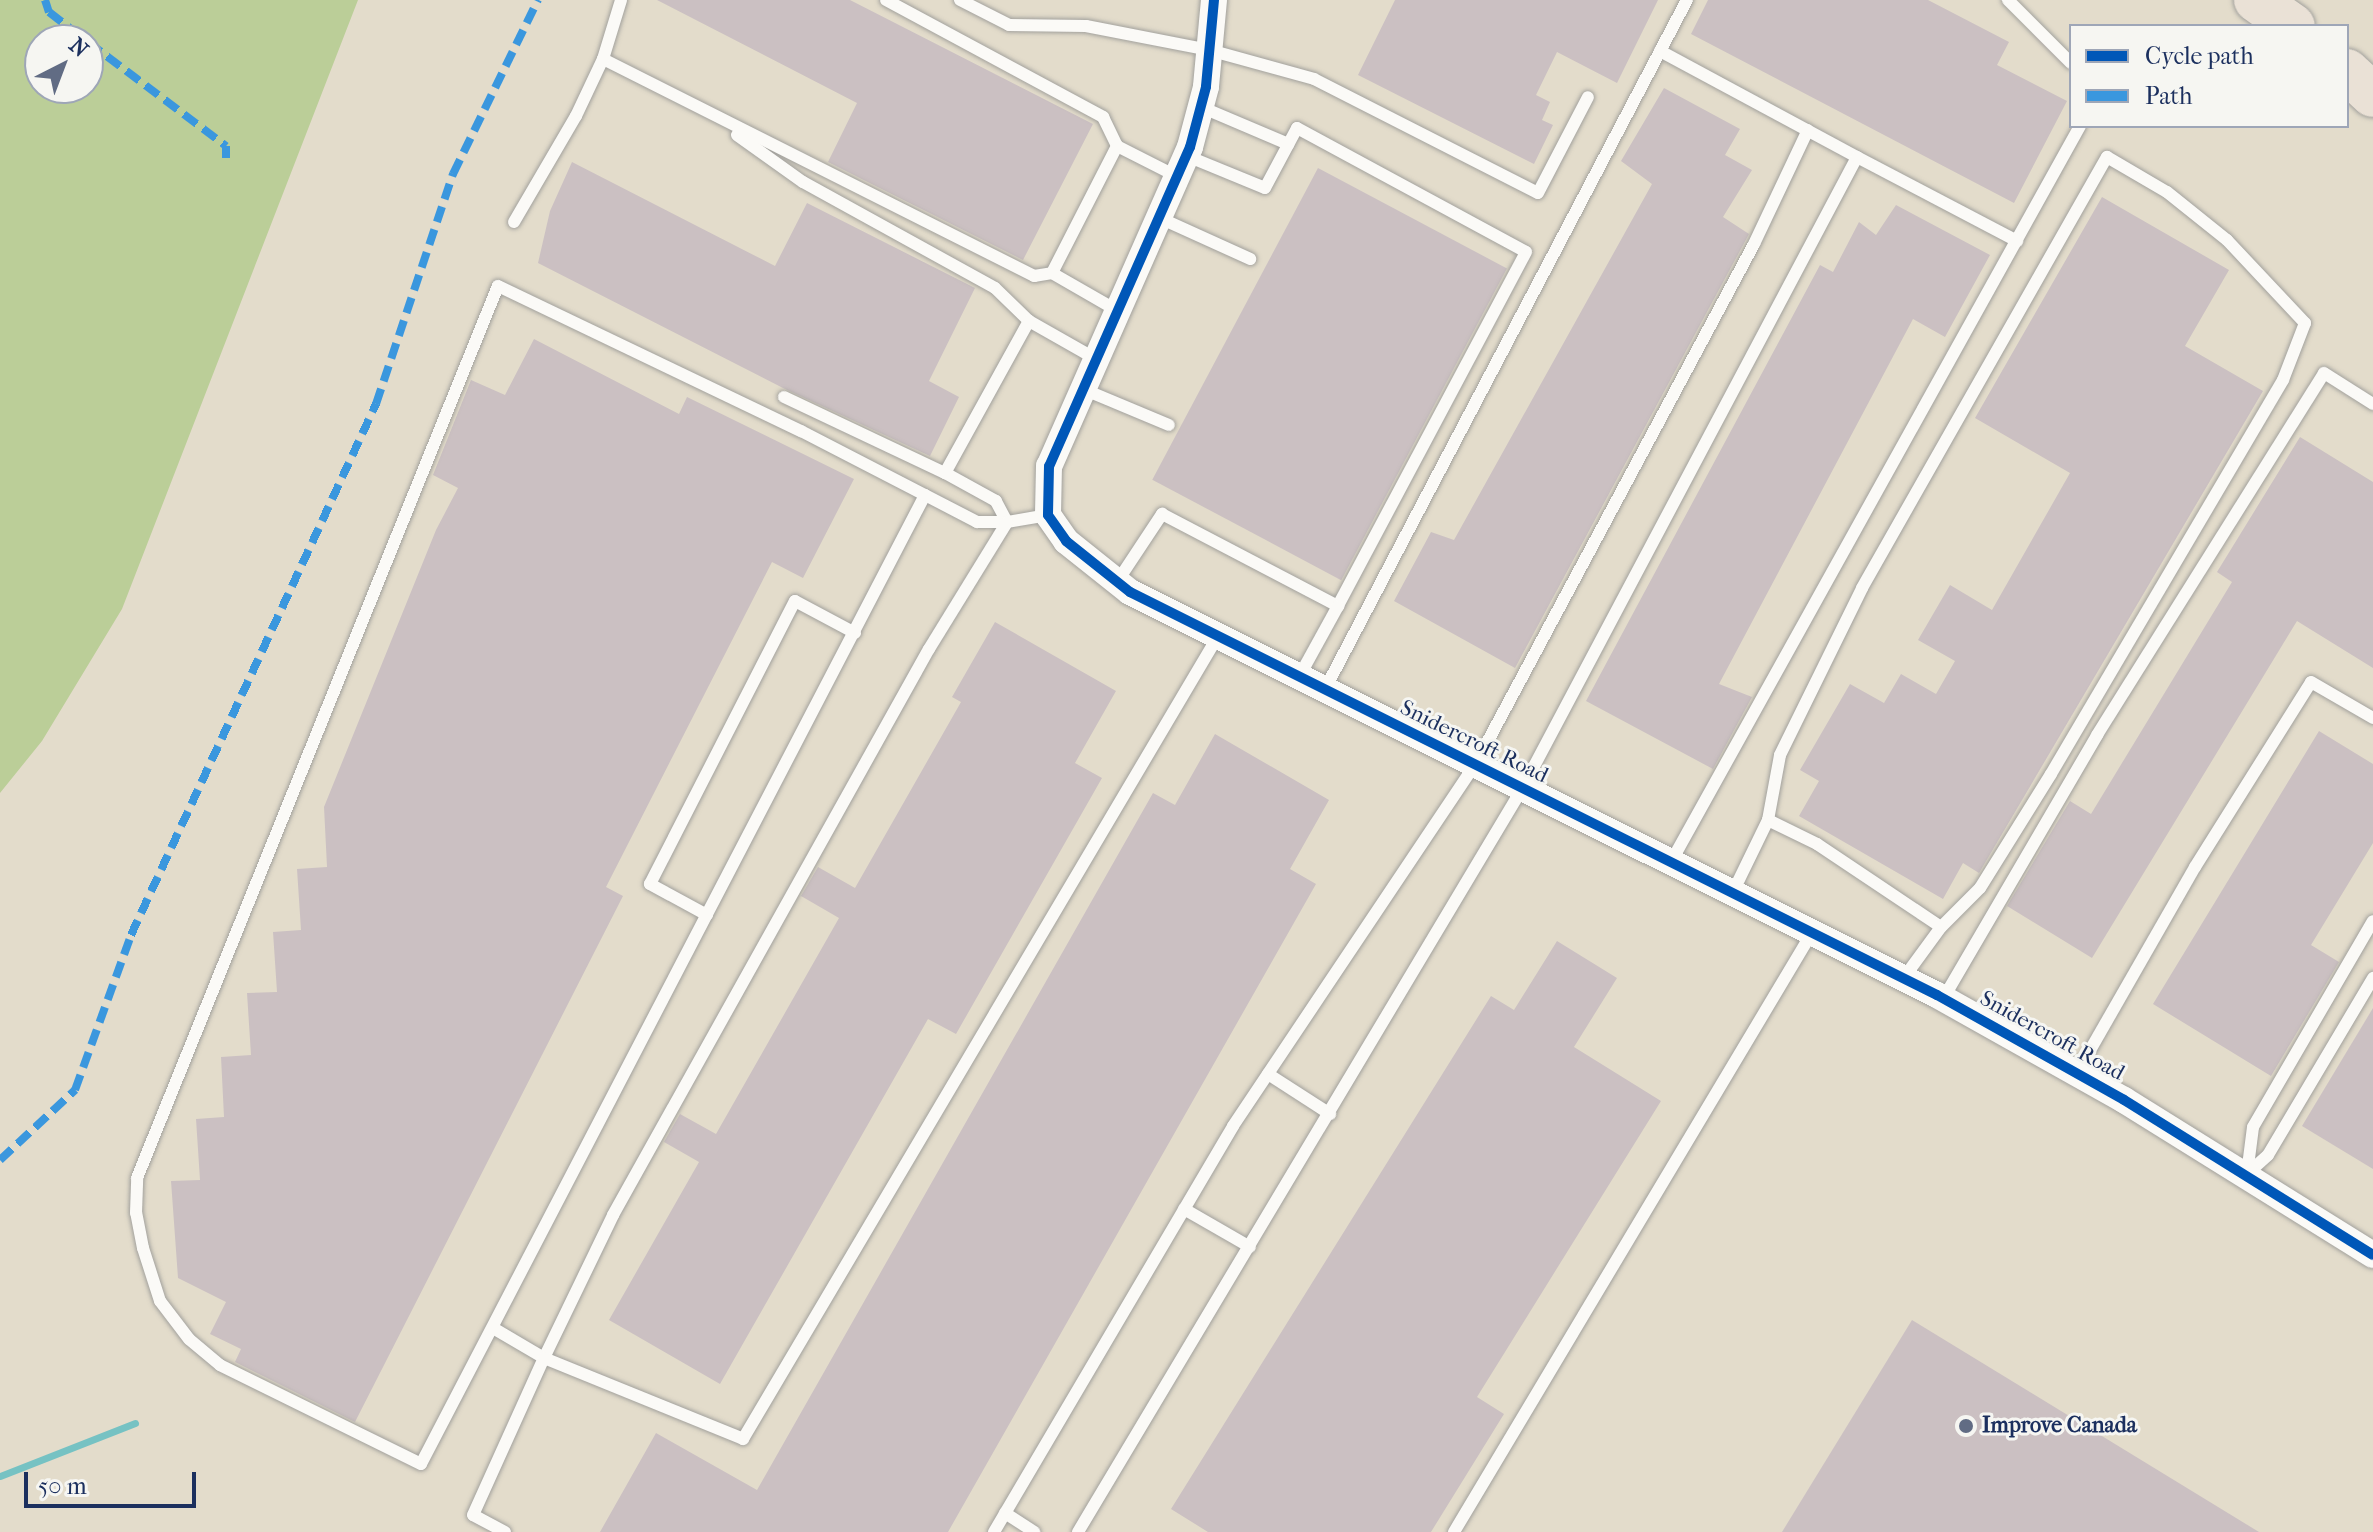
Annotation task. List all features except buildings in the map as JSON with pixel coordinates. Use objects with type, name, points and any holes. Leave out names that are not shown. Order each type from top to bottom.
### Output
[{"type":"highway","points":[[2256,0],[2290,24]]},
{"type":"highway","points":[[2349,73],[2373,95]]},
{"type":"street","points":[[1048,515],[1049,466],[1162,219],[1183,166],[1201,107],[1214,0]]},
{"type":"street","name":"Snidercroft Road","points":[[1048,515],[1066,541],[1117,582],[1324,691],[1813,931],[1943,999],[2077,1073],[2247,1174],[2373,1255]]},
{"type":"lane","points":[[514,222],[603,59],[621,0]]},
{"type":"lane","points":[[886,0],[1103,117],[1117,146],[1265,188],[1297,128],[1526,252],[1299,677]]},
{"type":"lane","points":[[960,0],[1009,25],[1086,26],[1209,50],[1314,79],[1538,193],[1588,97]]},
{"type":"lane","points":[[1324,691],[1687,0]]},
{"type":"lane","points":[[2008,0],[2069,61]]},
{"type":"lane","points":[[1660,51],[2017,241]]},
{"type":"lane","points":[[603,59],[715,120],[813,162],[1034,276],[1052,273],[1119,312]]},
{"type":"lane","points":[[1201,107],[1288,144]]},
{"type":"lane","points":[[715,120],[803,182],[995,288],[1029,321],[1096,359]]},
{"type":"lane","points":[[1671,862],[2079,128]]},
{"type":"lane","points":[[994,1532],[1184,1209],[1268,1074],[1475,765],[1754,244],[1808,130]]},
{"type":"lane","points":[[1052,273],[1117,146]]},
{"type":"lane","points":[[1078,1532],[1522,789],[1857,157]]},
{"type":"lane","points":[[1733,892],[1768,820],[1780,755],[1862,588],[2107,157],[2167,192],[2227,240],[2305,323],[2283,380],[2051,774],[1980,888],[1941,927],[1903,979]]},
{"type":"lane","points":[[1162,219],[1250,259]]},
{"type":"lane","points":[[925,495],[421,1464],[220,1365],[189,1339],[160,1301],[136,1213],[137,1178],[154,1129],[498,286],[925,495],[977,522],[1007,522],[1048,515]]},
{"type":"lane","points":[[945,473],[1029,321]]},
{"type":"lane","points":[[1943,999],[2097,735],[2324,373],[2373,404]]},
{"type":"lane","points":[[1082,389],[1169,425]]},
{"type":"lane","points":[[784,397],[945,473],[996,501],[1007,522]]},
{"type":"lane","points":[[1117,582],[1162,514],[1338,606]]},
{"type":"lane","points":[[505,1532],[473,1515],[613,1215],[929,649],[1007,522]]},
{"type":"lane","points":[[707,915],[650,884],[795,601],[855,633]]},
{"type":"lane","points":[[493,1328],[544,1358],[743,1439],[1219,634]]},
{"type":"lane","points":[[2077,1073],[2195,867],[2311,682],[2373,718]]},
{"type":"lane","points":[[1768,820],[1817,844],[1941,927]]},
{"type":"lane","points":[[2247,1174],[2253,1127],[2373,921]]},
{"type":"lane","points":[[1454,1532],[1813,931]]},
{"type":"lane","points":[[2247,1174],[2268,1155],[2373,978]]},
{"type":"lane","points":[[1268,1074],[1330,1114]]},
{"type":"lane","points":[[1184,1209],[1250,1247]]},
{"type":"lane","points":[[1005,1513],[1034,1532]]},
{"type":"green space","points":[[0,0],[358,0],[122,609],[42,741],[0,793]]},
{"type":"waterway","points":[[0,1476],[135,1423]]},
{"type":"marked path","points":[[45,0],[49,12],[64,24]]},
{"type":"marked path","points":[[0,1160],[75,1090],[131,935],[376,404],[453,174],[538,0]]},
{"type":"marked path","points":[[104,54],[226,146],[226,158]]},
{"type":"cycle path","points":[[1214,0],[1206,87],[1190,147],[1049,466],[1048,515],[1066,541],[1130,592],[1937,995],[2124,1100],[2373,1255]]},
{"type":"place","name":"Improve Canada","points":[[1966,1426]]}]
